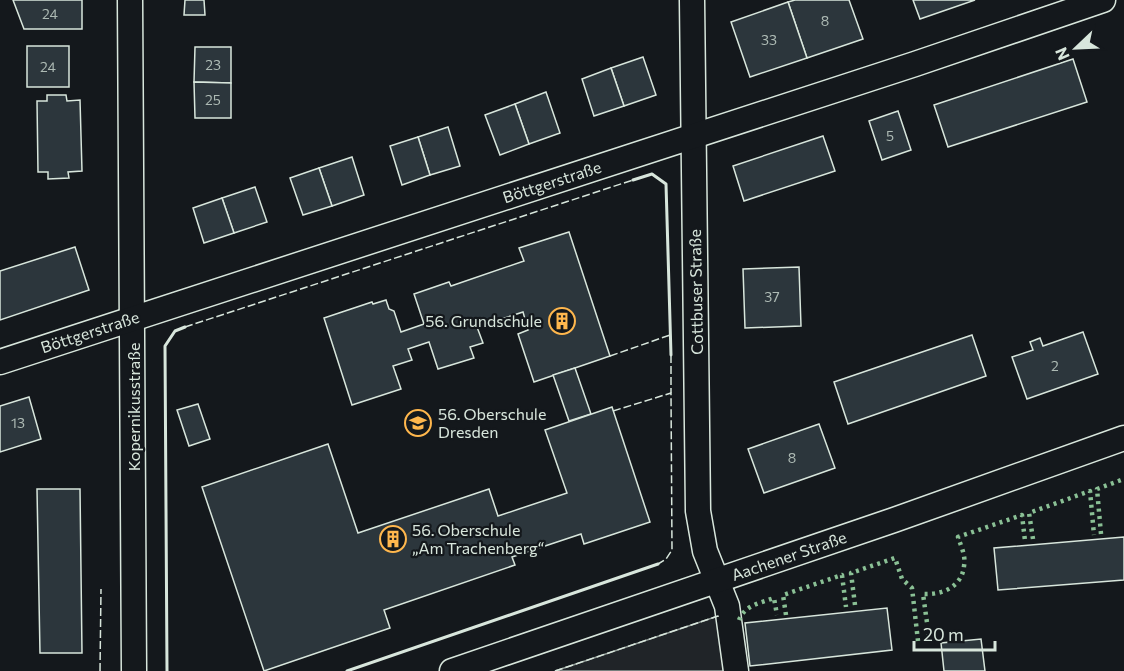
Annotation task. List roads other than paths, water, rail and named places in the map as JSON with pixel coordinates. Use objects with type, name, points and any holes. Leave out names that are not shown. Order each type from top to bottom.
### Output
[{"type":"street","name":"Kopernikusstraße","points":[[130,0],[135,671]]},
{"type":"street","name":"Cottbuser Straße","points":[[693,0],[698,511],[705,550],[727,606],[736,671]]},
{"type":"street","name":"Böttgerstraße","points":[[0,362],[915,64],[1103,0]]},
{"type":"street","name":"Aachener Straße","points":[[452,671],[925,509],[1124,438]]},
{"type":"place","name":"56. Grundschule","points":[[562,321]]},
{"type":"place","name":"56. Oberschule Dresden","points":[[418,423]]},
{"type":"place","name":"56. Oberschule „Am Trachenberg“","points":[[393,539]]}]
